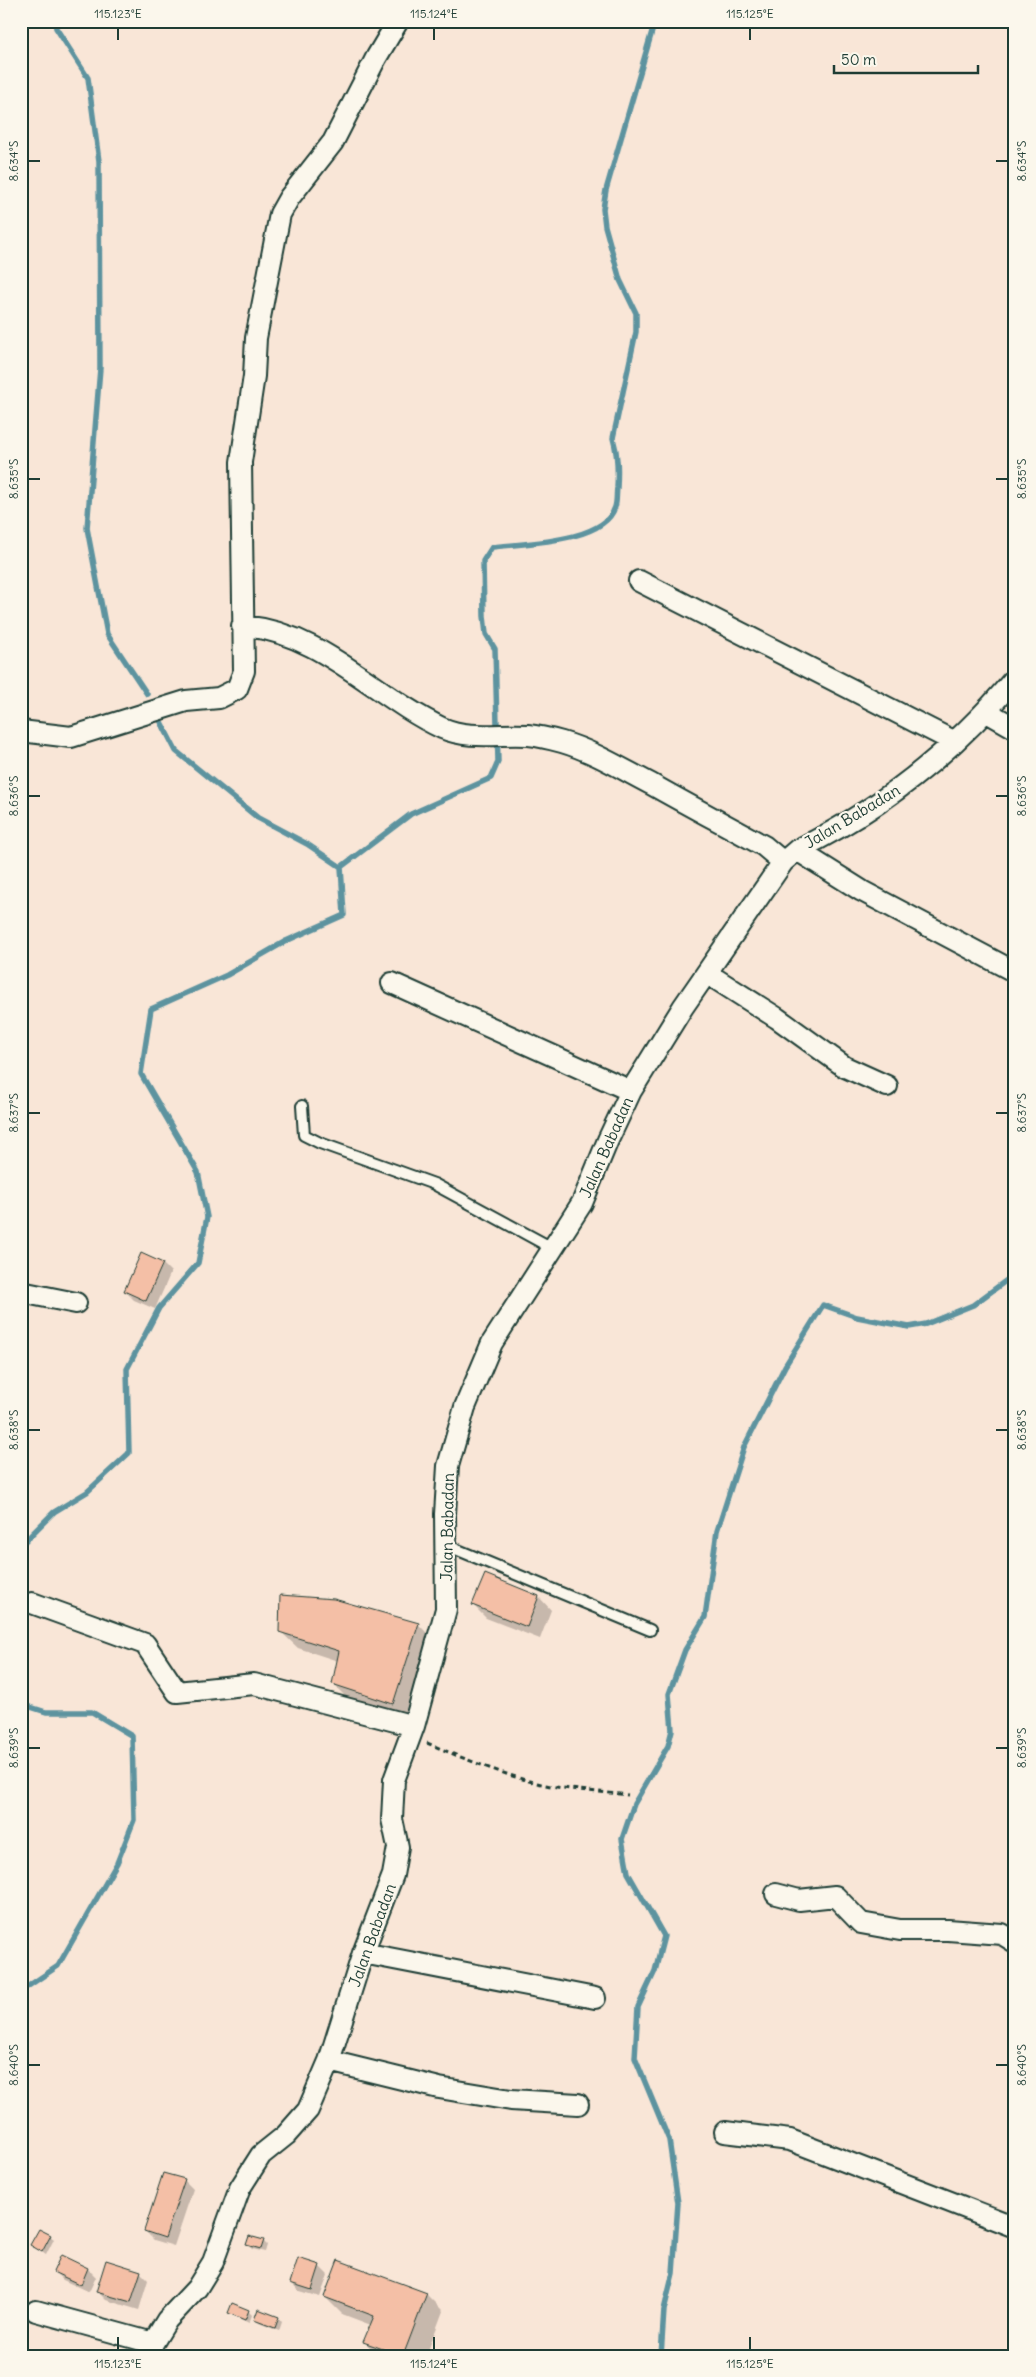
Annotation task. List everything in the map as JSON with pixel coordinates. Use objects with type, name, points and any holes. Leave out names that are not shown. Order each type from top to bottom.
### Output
[{"type":"street","points":[[21,731],[71,737],[186,701],[218,698],[237,689],[244,671],[241,462],[254,376],[256,338],[280,214],[289,198],[333,142],[376,58],[398,21]]},
{"type":"street","points":[[639,581],[953,741]]},
{"type":"street","points":[[242,626],[256,627],[302,640],[385,694],[443,728],[463,734],[530,735],[563,742],[607,760],[764,846],[790,856],[862,891],[1015,972]]},
{"type":"street","name":"Jalan Babadan","points":[[151,2349],[167,2320],[197,2288],[214,2262],[240,2188],[261,2155],[286,2135],[308,2110],[329,2061],[363,1953],[393,1876],[398,1847],[392,1819],[394,1780],[412,1731],[446,1609],[444,1514],[448,1466],[465,1407],[492,1343],[582,1203],[631,1091],[683,1007],[790,856],[895,793],[940,756],[953,741],[987,712],[1015,678]]},
{"type":"street","points":[[987,712],[1015,728]]},
{"type":"street","points":[[708,974],[777,1018],[844,1068],[888,1086]]},
{"type":"street","points":[[392,983],[631,1091]]},
{"type":"street","points":[[21,1292],[76,1303]]},
{"type":"street","points":[[32,1603],[145,1644],[177,1692],[254,1684],[412,1731]]},
{"type":"street","points":[[776,1894],[799,1900],[835,1896],[861,1923],[900,1930],[948,1930],[1002,1934],[1015,1942]]},
{"type":"street","points":[[363,1953],[596,1998]]},
{"type":"street","points":[[329,2061],[448,2089],[512,2100],[578,2104]]},
{"type":"street","points":[[725,2132],[790,2140],[1015,2227]]},
{"type":"street","points":[[36,2311],[151,2349]]},
{"type":"lane","points":[[302,1106],[304,1135],[320,1143],[434,1184],[552,1248]]},
{"type":"lane","points":[[446,1545],[650,1630]]},
{"type":"path","points":[[412,1731],[469,1761],[530,1781],[556,1787],[628,1795]]},
{"type":"building","points":[[141,1253],[163,1263],[146,1301],[124,1291]]},
{"type":"building","points":[[485,1574],[539,1596],[527,1627],[472,1605]]},
{"type":"building","points":[[280,1595],[334,1599],[419,1623],[393,1704],[332,1684],[339,1651],[279,1632]]},
{"type":"building","points":[[163,2173],[185,2179],[165,2238],[144,2231]]},
{"type":"building","points":[[39,2229],[51,2235],[42,2252],[30,2245]]},
{"type":"building","points":[[249,2236],[264,2240],[261,2249],[246,2245]]},
{"type":"building","points":[[61,2255],[88,2268],[81,2285],[53,2272]]},
{"type":"building","points":[[298,2258],[320,2265],[312,2290],[290,2283]]},
{"type":"building","points":[[106,2260],[141,2271],[131,2302],[96,2292]]},
{"type":"building","points":[[338,2260],[427,2293],[403,2356],[363,2342],[374,2316],[324,2297]]},
{"type":"building","points":[[232,2303],[249,2310],[245,2320],[228,2313]]},
{"type":"building","points":[[258,2309],[279,2317],[275,2328],[254,2320]]},
{"type":"waterway","points":[[55,21],[56,28],[88,78],[99,161],[100,368],[87,528],[107,634],[147,694]]},
{"type":"waterway","points":[[341,867],[411,814],[491,778],[498,762],[495,649],[486,634],[483,561],[492,547],[542,542],[579,534],[596,528],[608,519],[615,507],[617,469],[613,438],[636,332],[636,313],[620,280],[605,226],[603,209],[606,190],[655,21]]},
{"type":"waterway","points":[[21,1545],[54,1512],[87,1492],[129,1453],[127,1369],[159,1308],[198,1263],[207,1217],[198,1172],[141,1074],[151,1009],[227,975],[286,941],[344,915],[341,867],[307,844],[258,818],[176,751],[159,718]]},
{"type":"waterway","points":[[661,2356],[664,2310],[673,2273],[678,2203],[669,2140],[635,2058],[638,2007],[655,1971],[664,1936],[628,1873],[622,1839],[634,1804],[668,1746],[672,1730],[669,1694],[685,1650],[705,1617],[717,1531],[744,1447],[785,1366],[823,1305],[857,1317],[909,1327],[926,1324],[973,1305],[1015,1274]]},
{"type":"waterway","points":[[21,1704],[46,1712],[92,1712],[132,1736],[134,1820],[117,1863],[58,1966],[21,1991]]}]
